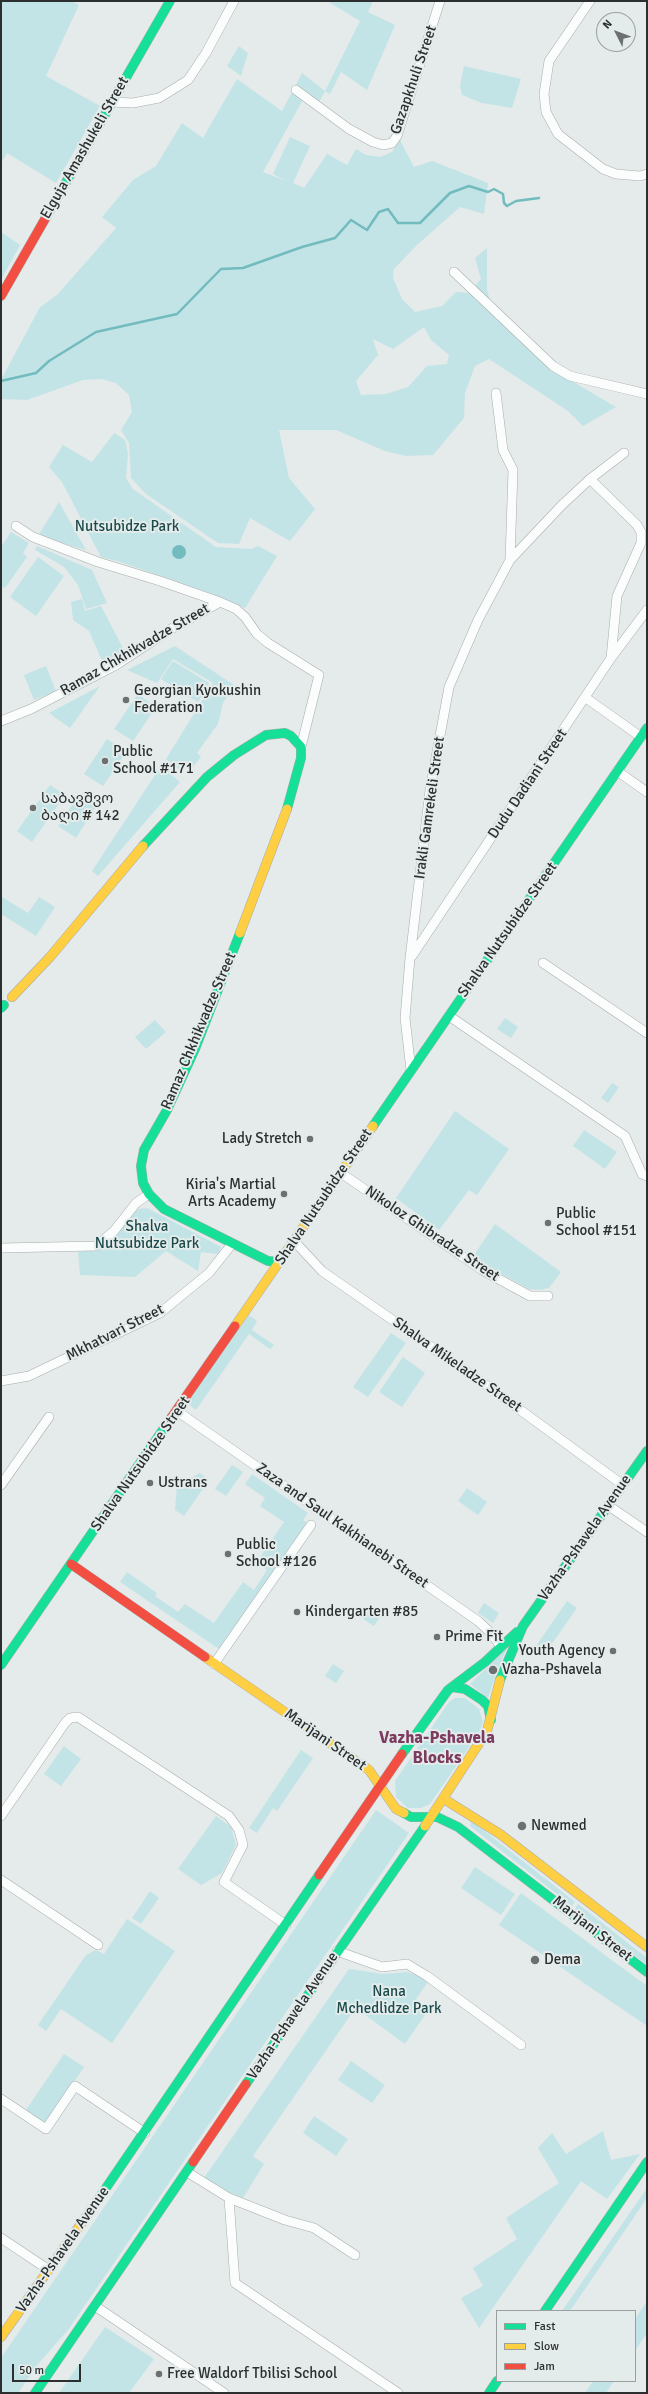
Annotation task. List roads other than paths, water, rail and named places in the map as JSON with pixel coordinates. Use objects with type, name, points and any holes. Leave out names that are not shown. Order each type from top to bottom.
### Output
[{"type":"main road","name":"Elguja Amashukeli Street","points":[[1,296],[170,1]]},
{"type":"main road","name":"Shalva Nutsubidze Street","points":[[1,1665],[647,728]]},
{"type":"main road","points":[[12,997],[50,957],[131,860],[207,777],[234,755],[266,735],[284,733],[292,736],[302,747]]},
{"type":"main road","name":"Ramaz Chkhikvadze Street","points":[[280,1262],[268,1261],[164,1209],[149,1194],[143,1183],[141,1166],[144,1150],[167,1110],[195,1049],[252,905],[289,805],[301,758],[302,747]]},
{"type":"main road","name":"Vazha-Pshavela Avenue","points":[[1,2337],[145,2133],[437,1703],[452,1687],[501,1647],[523,1626],[647,1451]]},
{"type":"main road","name":"Marijani Street","points":[[71,1564],[369,1770],[392,1805],[406,1815],[417,1818],[432,1817],[446,1820],[458,1827],[647,1972]]},
{"type":"main road","name":"Vazha-Pshavela Avenue","points":[[38,2389],[337,1951],[432,1817],[485,1736],[491,1720],[501,1677],[523,1626]]},
{"type":"main road","points":[[452,1687],[465,1689],[482,1700],[488,1706],[491,1720]]},
{"type":"main road","name":"Marijani Street","points":[[444,1799],[500,1834],[647,1948]]},
{"type":"main road","points":[[458,1827],[467,1813]]},
{"type":"main road","points":[[546,2310],[647,2162]]},
{"type":"main road","points":[[489,2393],[496,2382]]},
{"type":"main road","points":[[30,2393],[38,2389]]},
{"type":"street","points":[[111,102],[133,103],[159,98],[188,80],[206,53],[234,1]]},
{"type":"street","name":"Gazapkhuli Street","points":[[296,90],[349,129],[373,142],[383,145],[392,143],[397,136],[440,1]]},
{"type":"street","points":[[590,1],[549,61],[544,94],[546,112],[558,134],[603,169],[616,174],[640,176],[647,174]]},
{"type":"street","points":[[454,272],[552,366],[570,376],[647,394]]},
{"type":"street","name":"Irakli Gamrekeli Street","points":[[496,393],[503,450],[513,470],[510,560]]},
{"type":"street","name":"Irakli Gamrekeli Street","points":[[411,1070],[405,1018],[410,958],[430,790],[449,687],[478,620],[510,560],[562,505],[590,479],[624,453]]},
{"type":"street","points":[[590,479],[637,525],[641,532],[641,542],[617,596],[611,658]]},
{"type":"street","points":[[16,526],[33,537],[98,562],[160,581],[220,602]]},
{"type":"street","name":"Ramaz Chkhikvadze Street","points":[[1,721],[31,709],[116,665],[172,629],[220,602],[245,617],[257,634],[268,643],[319,675],[302,747]]},
{"type":"street","name":"Dudu Dadiani Street","points":[[410,958],[586,698],[611,658],[647,610]]},
{"type":"street","points":[[586,698],[641,737]]},
{"type":"street","points":[[617,771],[647,792]]},
{"type":"street","points":[[543,963],[647,1033]]},
{"type":"street","points":[[449,1016],[625,1136],[642,1174],[647,1176]]},
{"type":"street","name":"Nikoloz Ghibradze Street","points":[[341,1173],[482,1270],[530,1296],[548,1296]]},
{"type":"street","points":[[1,1248],[96,1246],[114,1231],[136,1203],[149,1194]]},
{"type":"street","name":"Shalva Mikeladze Street","points":[[294,1241],[322,1271],[486,1385],[623,1485]]},
{"type":"street","name":"Mkhatvari Street","points":[[1,1381],[29,1376],[160,1313],[209,1273],[232,1244]]},
{"type":"street","name":"Zaza and Saul Kakhianebi Street","points":[[177,1411],[478,1621],[492,1634],[501,1647]]},
{"type":"street","points":[[1,1485],[49,1417]]},
{"type":"street","points":[[609,1506],[647,1532]]},
{"type":"street","points":[[214,1664],[311,1525]]},
{"type":"street","points":[[1,1816],[65,1723],[70,1718],[78,1716],[229,1816],[239,1830],[243,1845],[224,1882],[286,1924]]},
{"type":"street","points":[[1,1880],[98,1945]]},
{"type":"street","points":[[337,1951],[382,1967],[407,1964],[427,1976],[521,2045]]},
{"type":"street","points":[[1,2099],[46,2129],[75,2086],[145,2133]]},
{"type":"street","points":[[187,2172],[229,2198],[285,2220],[314,2228],[355,2255]]},
{"type":"street","points":[[229,2198],[235,2283],[398,2393]]},
{"type":"street","points":[[1,2238],[49,2270]]},
{"type":"street","points":[[95,2306],[224,2393]]},
{"type":"water","points":[[176,545],[182,545],[186,549],[186,555],[182,559],[176,559],[172,555],[172,549]]},
{"type":"waterway","points":[[1,381],[36,373],[49,361],[96,332],[177,314],[221,269],[243,268],[302,247],[335,238],[351,220],[367,230],[379,212],[388,209],[398,223],[420,223],[450,193],[469,186],[488,192],[494,189],[503,194],[504,203],[507,206],[516,201],[539,198]]},
{"type":"place","name":"Georgian Kyokushin Federation","points":[[126,700]]},
{"type":"place","name":"Public School #171","points":[[105,761]]},
{"type":"place","name":"საბავშვო ბაღი # 142","points":[[33,808]]},
{"type":"place","name":"Lady Stretch","points":[[310,1139]]},
{"type":"place","name":"Kiria's Martial Arts Academy","points":[[284,1194]]},
{"type":"place","name":"Public School #151","points":[[548,1223]]},
{"type":"place","name":"Ustrans","points":[[150,1483]]},
{"type":"place","name":"Public School #126","points":[[228,1554]]},
{"type":"place","name":"Kindergarten #85","points":[[297,1612]]},
{"type":"place","name":"Prime Fit","points":[[437,1637]]},
{"type":"place","name":"Youth Agency","points":[[613,1651]]},
{"type":"place","name":"Vazha-Pshavela","points":[[493,1670]]},
{"type":"place","name":"Newmed","points":[[522,1826]]},
{"type":"place","name":"Dema","points":[[535,1960]]},
{"type":"place","name":"Free Waldorf Tbilisi School","points":[[159,2374]]},
{"type":"district","name":"Vazha-Pshavela Blocks","points":[[437,1749]]},
{"type":"park label","name":"Nutsubidze Park","points":[[127,527]]},
{"type":"park label","name":"Shalva Nutsubidze Park","points":[[147,1236]]},
{"type":"park label","name":"Nana Mchedlidze Park","points":[[389,2000]]}]
